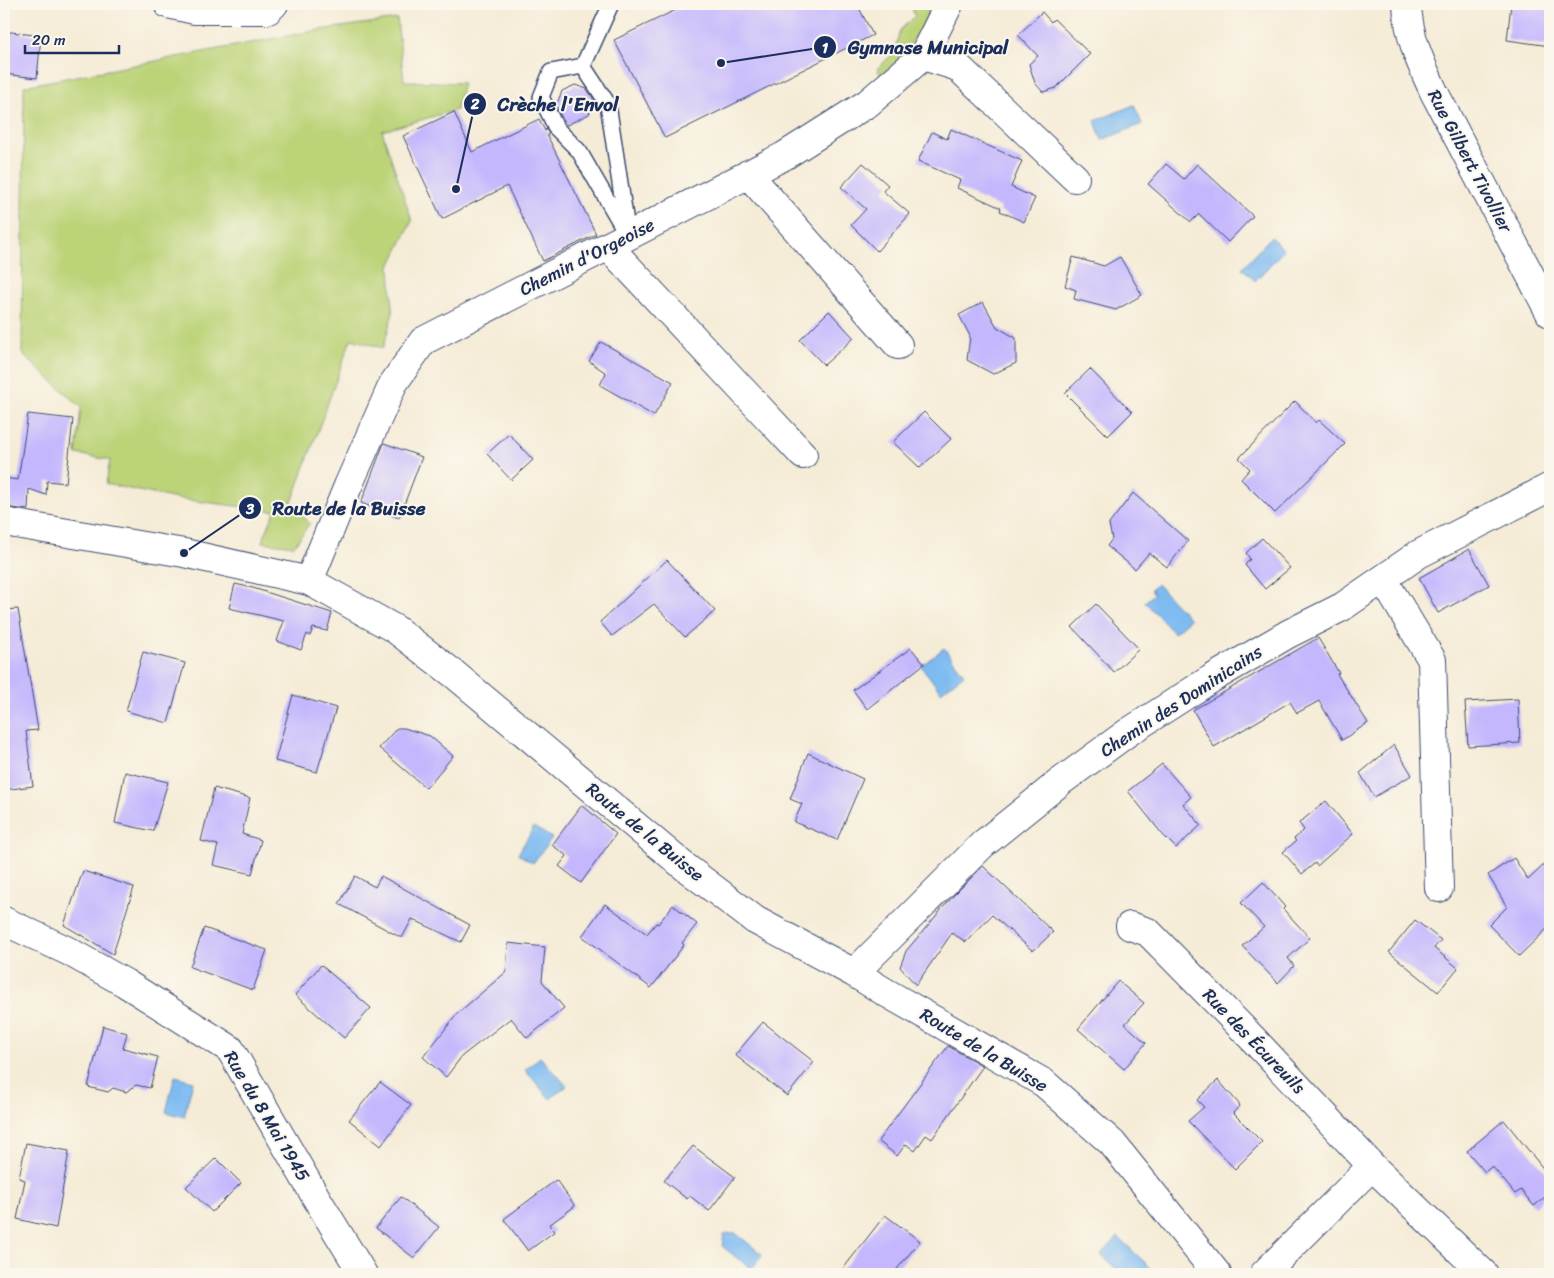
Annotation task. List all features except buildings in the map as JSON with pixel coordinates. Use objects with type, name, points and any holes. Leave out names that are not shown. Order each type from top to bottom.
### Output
[{"type":"street","points":[[168,4],[195,10],[268,10],[274,4]]},
{"type":"street","name":"Chemin d'Orgeoise","points":[[309,581],[393,384],[422,341],[784,156],[868,103],[923,56],[948,4]]},
{"type":"street","name":"Rue Gilbert Tivollier","points":[[1407,4],[1407,17],[1421,65],[1438,101],[1550,312]]},
{"type":"street","points":[[923,56],[958,66],[1076,178]]},
{"type":"street","points":[[748,174],[898,345]]},
{"type":"street","points":[[618,241],[803,455]]},
{"type":"street","name":"Chemin des Dominicains","points":[[854,973],[984,844],[1068,776],[1127,733],[1211,679],[1288,634],[1342,607],[1419,554],[1550,487]]},
{"type":"street","name":"Route de la Buisse","points":[[4,522],[184,553],[309,581],[394,629],[454,674],[686,867],[756,920],[854,973],[1044,1083],[1112,1143],[1217,1274]]},
{"type":"street","points":[[1383,579],[1432,660],[1439,888]]},
{"type":"street","name":"Rue du 8 Mai 1945","points":[[4,921],[68,951],[125,983],[230,1049],[363,1274]]},
{"type":"street","name":"Rue des Écureuils","points":[[1130,926],[1148,932],[1254,1040],[1372,1166],[1484,1274]]},
{"type":"street","points":[[1264,1274],[1372,1166]]},
{"type":"lane","points":[[583,66],[610,4]]},
{"type":"lane","points":[[583,66],[608,104],[618,241]]},
{"type":"lane","points":[[583,66],[551,72],[541,97],[556,128],[579,151],[618,241]]},
{"type":"green space","points":[[910,4],[932,4],[923,25],[911,43],[881,76],[877,69],[894,53],[900,30],[915,16]]},
{"type":"green space","points":[[397,19],[404,81],[463,83],[456,110],[382,131],[412,221],[390,266],[393,313],[383,348],[351,339],[291,505],[310,523],[294,546],[262,542],[275,511],[172,498],[106,484],[110,460],[76,454],[81,407],[22,354],[24,86],[313,31]]},
{"type":"water","points":[[1134,105],[1142,124],[1102,140],[1095,121]]},
{"type":"water","points":[[1271,237],[1284,250],[1255,281],[1242,268]]},
{"type":"water","points":[[1157,584],[1190,619],[1174,633],[1145,602],[1154,594],[1151,590]]},
{"type":"water","points":[[944,648],[964,674],[941,692],[921,666]]},
{"type":"water","points":[[534,827],[552,838],[533,863],[518,854]]},
{"type":"water","points":[[540,1057],[567,1086],[550,1099],[525,1070]]},
{"type":"water","points":[[175,1076],[193,1081],[184,1117],[166,1112]]},
{"type":"water","points":[[734,1232],[763,1255],[751,1269],[722,1246],[724,1235]]},
{"type":"water","points":[[1118,1237],[1153,1270],[1149,1274],[1122,1274],[1101,1255]]},
{"type":"place","name":"Gymnase Municipal","points":[[721,63]]},
{"type":"place","name":"Crèche l'Envol","points":[[456,189]]},
{"type":"place","name":"Route de la Buisse","points":[[184,553]]}]
